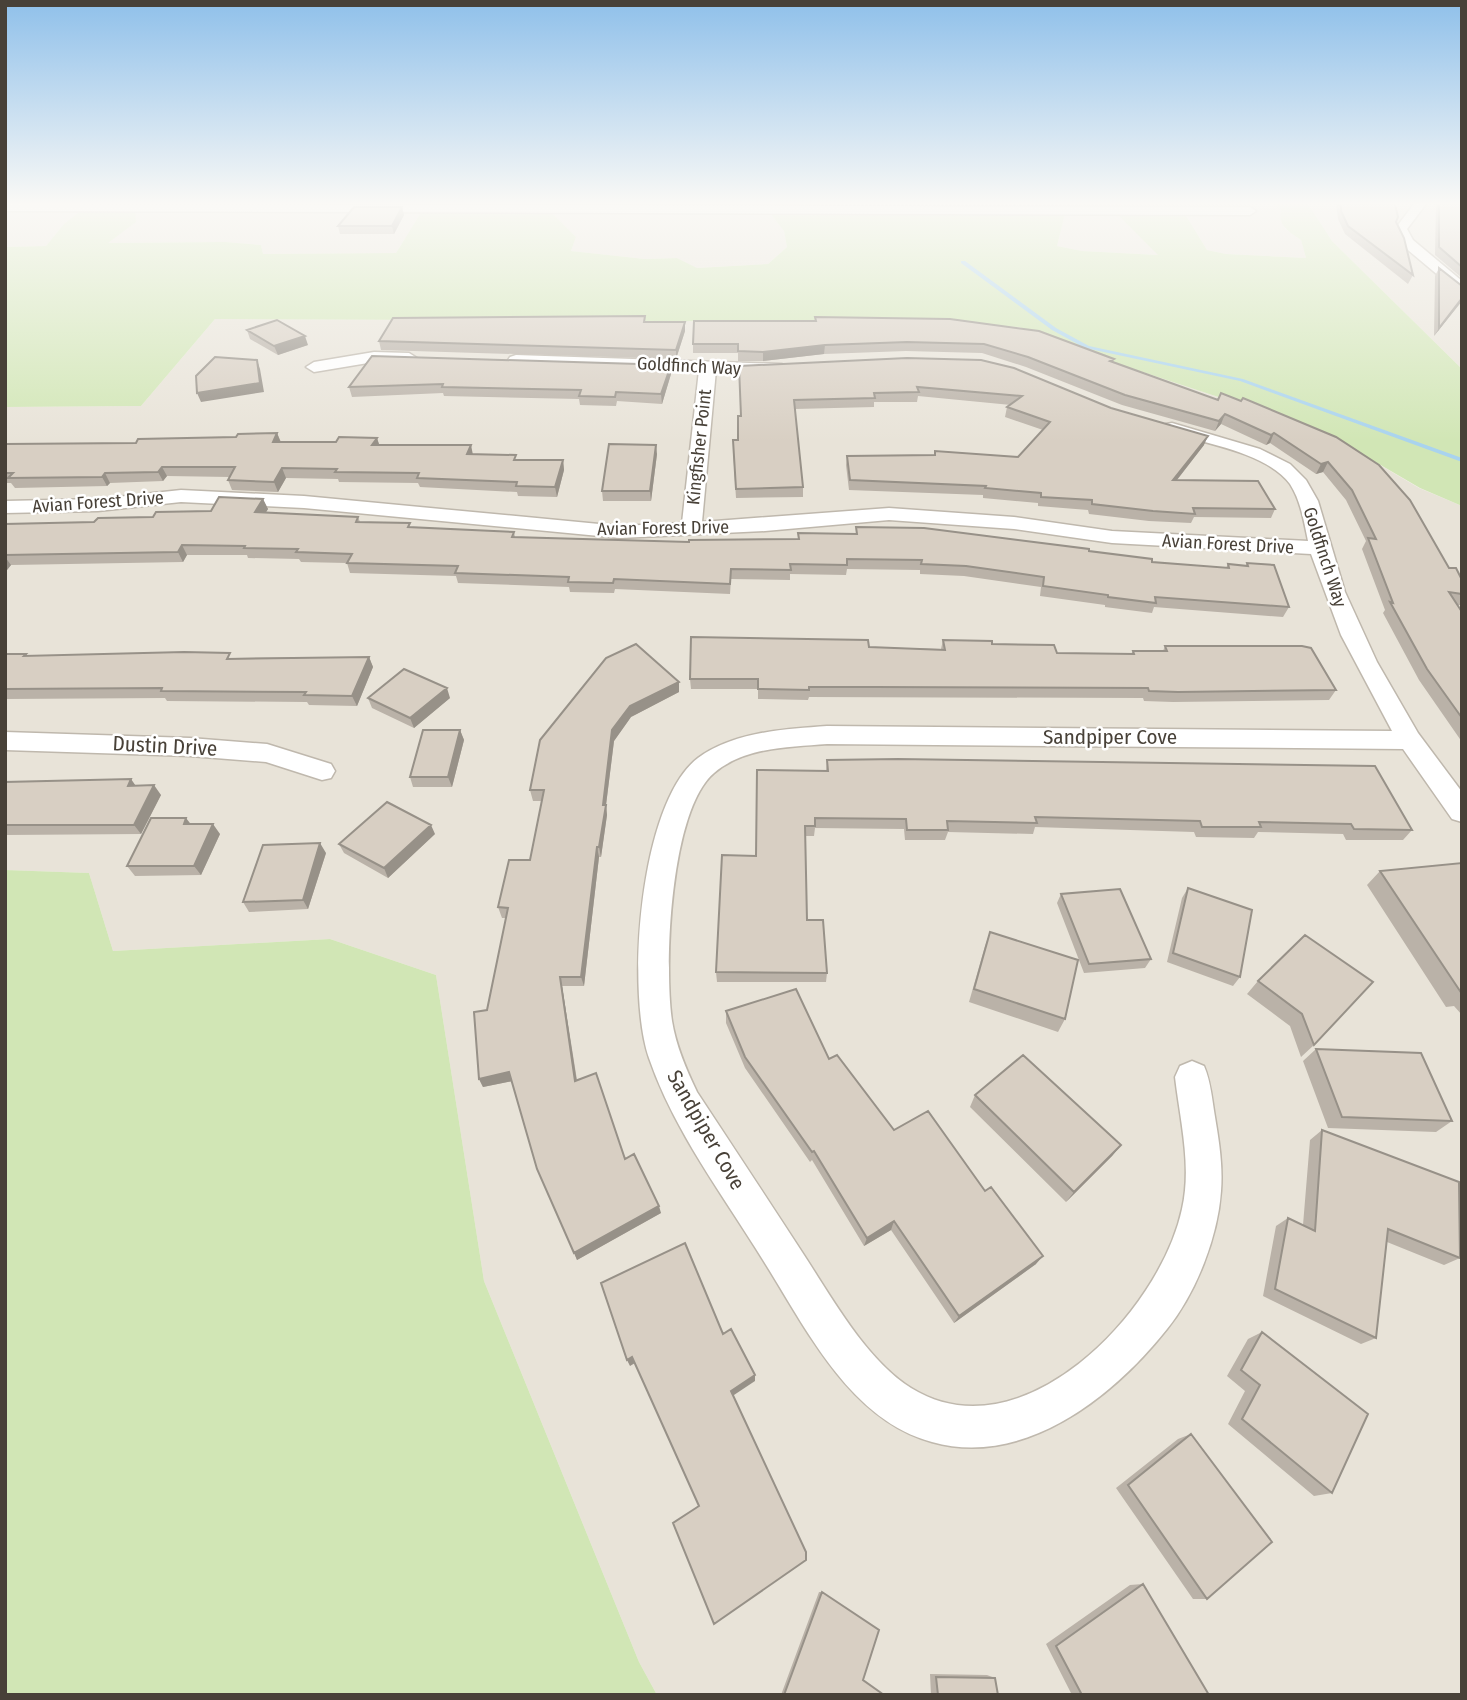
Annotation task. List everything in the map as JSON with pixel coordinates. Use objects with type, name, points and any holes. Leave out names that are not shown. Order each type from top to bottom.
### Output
[{"type":"street","points":[[314,367],[374,357],[428,358]]},
{"type":"street","name":"Goldfinch Way","points":[[494,360],[763,369],[799,365]]},
{"type":"street","name":"Kingfisher Point","points":[[691,528],[708,366]]},
{"type":"street","name":"Goldfinch Way","points":[[1151,422],[1253,451],[1294,476],[1308,500],[1339,605],[1361,654],[1407,740],[1462,812]]},
{"type":"street","name":"Avian Forest Drive","points":[[5,508],[98,505],[181,496],[304,502],[431,516],[620,531],[889,514],[1014,523],[1112,537],[1320,548]]},
{"type":"street","name":"Sandpiper Cove","points":[[1192,1077],[1204,1190],[1192,1239],[1161,1305],[1111,1362],[1085,1384],[1029,1416],[1003,1426],[976,1429],[947,1426],[919,1416],[894,1401],[865,1374],[818,1311],[685,1103],[668,1067],[653,1004],[657,921],[668,840],[687,788],[704,767],[744,747],[796,737],[827,735],[1407,740]]},
{"type":"street","name":"Dustin Drive","points":[[5,741],[267,752],[322,771]]},
{"type":"shaded area","points":[[1375,283],[1462,283],[1462,369]]},
{"type":"shaded area","points":[[215,319],[906,322],[1019,327],[1079,351],[1324,432],[1419,488],[1462,506],[1462,1695],[657,1695],[639,1662],[484,1281],[436,975],[330,939],[113,951],[89,873],[5,870],[5,407],[141,406]]},
{"type":"green space","points":[[5,283],[1375,283],[1462,369],[1462,506],[1420,488],[1324,432],[1079,351],[1019,327],[906,322],[215,319],[141,406],[5,407]]},
{"type":"green space","points":[[5,870],[89,873],[113,951],[330,939],[436,975],[484,1281],[639,1662],[657,1695],[5,1695]]},
{"type":"building","points":[[1439,283],[1459,283],[1462,286],[1462,298],[1439,328]]},
{"type":"building","points":[[645,316],[644,322],[685,322],[676,350],[379,341],[393,318]]},
{"type":"building","points":[[815,317],[950,319],[1039,331],[1114,359],[1110,361],[1218,400],[1221,393],[1241,401],[1243,398],[1336,437],[1379,465],[1410,500],[1449,568],[1456,568],[1462,580],[1462,594],[1449,592],[1462,612],[1462,718],[1427,669],[1390,602],[1393,603],[1368,538],[1376,539],[1352,490],[1328,462],[1321,464],[1274,433],[1271,435],[1225,414],[1219,421],[1125,395],[1028,357],[984,344],[907,342],[825,345],[763,352],[738,351],[738,344],[693,344],[694,321],[816,321]]},
{"type":"building","points":[[277,320],[305,336],[274,346],[247,330]]},
{"type":"building","points":[[372,356],[671,365],[661,394],[616,392],[615,397],[579,396],[581,390],[442,387],[443,384],[349,387]]},
{"type":"building","points":[[215,357],[257,360],[260,383],[197,393],[196,376]]},
{"type":"building","points":[[907,358],[981,360],[1014,368],[1111,408],[1208,436],[1173,480],[1258,481],[1275,509],[1193,508],[1195,514],[1092,504],[1092,500],[1041,497],[1041,493],[985,488],[986,486],[850,480],[847,456],[935,455],[935,451],[1018,457],[1050,422],[1007,407],[1022,396],[917,387],[919,392],[874,393],[875,398],[794,400],[803,487],[736,489],[733,440],[738,440],[738,416],[741,416],[739,366]]},
{"type":"building","points":[[277,433],[273,442],[336,442],[339,437],[377,438],[372,445],[471,445],[467,454],[516,455],[514,460],[563,460],[555,487],[516,486],[517,482],[417,478],[419,473],[335,472],[337,469],[282,468],[274,482],[228,480],[235,467],[162,467],[158,472],[105,473],[102,477],[8,478],[13,473],[5,473],[5,444],[136,443],[138,439],[236,437],[238,434]]},
{"type":"building","points":[[609,444],[656,445],[650,491],[602,491]]},
{"type":"building","points":[[219,497],[263,499],[255,512],[358,517],[356,522],[410,523],[408,527],[514,532],[512,537],[689,542],[799,539],[798,533],[857,534],[856,527],[924,528],[1089,549],[1152,559],[1152,562],[1229,568],[1228,564],[1274,565],[1289,607],[1155,597],[1156,603],[1108,597],[1043,586],[1044,577],[966,566],[921,564],[922,560],[847,559],[847,565],[790,564],[791,570],[731,569],[730,584],[614,579],[613,583],[568,582],[569,577],[455,573],[458,566],[347,563],[352,554],[244,548],[245,546],[182,545],[178,552],[5,555],[5,524],[94,522],[98,518],[153,517],[156,512],[211,511]]},
{"type":"building","points":[[691,637],[868,640],[869,647],[945,650],[943,640],[992,641],[992,644],[1054,645],[1057,653],[1134,654],[1133,651],[1167,651],[1165,646],[1302,646],[1311,648],[1336,690],[1178,692],[1149,691],[1148,688],[758,689],[758,679],[690,679]]},
{"type":"building","points":[[636,644],[679,682],[630,706],[612,730],[603,805],[606,805],[597,847],[581,977],[560,977],[575,1081],[596,1073],[625,1159],[634,1154],[659,1206],[574,1253],[537,1169],[509,1072],[479,1079],[474,1012],[487,1010],[508,908],[498,907],[509,860],[530,860],[544,790],[530,790],[540,740],[606,658]]},
{"type":"building","points":[[230,653],[227,659],[369,657],[352,696],[304,695],[306,692],[161,691],[162,688],[5,689],[5,654],[26,654],[24,656]]},
{"type":"building","points":[[404,669],[447,688],[410,718],[368,698]]},
{"type":"building","points":[[423,730],[460,730],[448,777],[410,777]]},
{"type":"building","points":[[827,760],[1375,766],[1412,830],[1354,829],[1351,824],[1259,822],[1261,827],[1202,827],[1200,821],[1035,817],[1037,823],[947,821],[948,830],[907,830],[906,819],[815,818],[815,826],[805,826],[807,920],[823,920],[827,973],[716,972],[722,855],[756,856],[757,770],[828,771]]},
{"type":"building","points":[[131,779],[128,786],[154,785],[134,825],[5,825],[5,782]]},
{"type":"building","points":[[387,802],[431,825],[384,868],[339,844]]},
{"type":"building","points":[[151,818],[186,818],[184,824],[213,824],[194,866],[127,866]]},
{"type":"building","points":[[320,843],[303,900],[243,902],[263,845]]},
{"type":"building","points":[[1462,863],[1462,994],[1380,871]]},
{"type":"building","points":[[1188,888],[1252,910],[1240,977],[1173,953]]},
{"type":"building","points":[[1120,889],[1151,959],[1089,964],[1061,894]]},
{"type":"building","points":[[990,932],[1078,960],[1065,1019],[974,989]]},
{"type":"building","points":[[1305,935],[1373,982],[1314,1045],[1302,1014],[1258,981]]},
{"type":"building","points":[[796,989],[829,1059],[837,1055],[894,1130],[928,1111],[985,1191],[991,1187],[1043,1256],[959,1316],[894,1221],[867,1238],[814,1151],[812,1152],[745,1057],[726,1011]]},
{"type":"building","points":[[1316,1049],[1421,1053],[1452,1121],[1342,1117]]},
{"type":"building","points":[[1023,1055],[1121,1145],[1074,1192],[975,1095]]},
{"type":"building","points":[[1322,1130],[1459,1182],[1460,1258],[1388,1229],[1376,1338],[1275,1289],[1288,1218],[1315,1231]]},
{"type":"building","points":[[685,1243],[723,1334],[731,1329],[755,1375],[731,1391],[806,1552],[806,1560],[714,1624],[673,1523],[699,1506],[632,1357],[627,1360],[601,1283]]},
{"type":"building","points":[[1262,1332],[1368,1414],[1332,1493],[1242,1419],[1260,1385],[1241,1370]]},
{"type":"building","points":[[1191,1434],[1272,1542],[1207,1599],[1128,1485]]},
{"type":"building","points":[[1143,1584],[1209,1695],[1082,1695],[1056,1646]]},
{"type":"building","points":[[822,1592],[879,1630],[863,1680],[884,1695],[784,1695]]},
{"type":"building","points":[[936,1677],[995,1678],[998,1695],[938,1695]]},
{"type":"waterway","points":[[992,283],[1054,329],[1087,347],[1241,380],[1462,460]]}]
